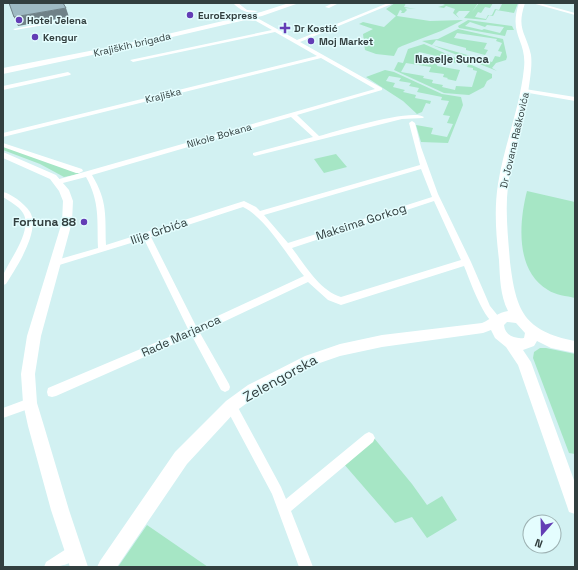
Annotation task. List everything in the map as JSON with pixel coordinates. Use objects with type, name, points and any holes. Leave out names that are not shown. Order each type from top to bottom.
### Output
[{"type":"main road","name":"Krajiških brigada","points":[[259,13],[286,3]]},
{"type":"main road","name":"Krajiških brigada","points":[[3,67],[243,15],[259,13],[296,3]]},
{"type":"main road","name":"Krajiških brigada","points":[[3,70],[85,55],[243,15]]},
{"type":"street","points":[[235,3],[243,15]]},
{"type":"street","points":[[327,7],[337,3]]},
{"type":"street","points":[[297,42],[392,3]]},
{"type":"street","name":"Dr Jovana Raškovića","points":[[522,3],[517,14],[516,24],[528,52],[525,91],[504,174],[501,204],[503,249],[510,304],[522,320],[528,339]]},
{"type":"street","points":[[534,3],[575,14]]},
{"type":"street","points":[[259,13],[274,31],[323,56]]},
{"type":"street","points":[[15,29],[71,19]]},
{"type":"street","points":[[133,60],[274,31]]},
{"type":"street","name":"Nikole Bokana","points":[[59,182],[380,89],[323,56]]},
{"type":"street","name":"Krajiška","points":[[3,135],[323,56]]},
{"type":"street","points":[[3,88],[68,74]]},
{"type":"street","points":[[525,91],[575,99]]},
{"type":"street","points":[[293,115],[318,138]]},
{"type":"street","points":[[255,154],[402,116],[420,117]]},
{"type":"street","points":[[412,123],[414,137],[436,198],[488,312],[524,362],[575,506]]},
{"type":"street","points":[[3,145],[79,171]]},
{"type":"street","points":[[3,155],[41,170],[59,182],[67,195],[69,206],[67,222],[56,263],[34,336],[28,374],[30,403],[60,510],[77,559],[51,567]]},
{"type":"street","points":[[258,214],[424,166]]},
{"type":"street","points":[[88,174],[99,195],[102,208],[102,250]]},
{"type":"street","points":[[3,194],[17,203],[27,214],[30,230],[3,282]]},
{"type":"street","name":"Maksima Gorkog","points":[[286,247],[436,198]]},
{"type":"street","name":"Ilije Grbića","points":[[56,263],[102,250],[183,222],[244,204],[248,204],[258,214],[310,277],[326,295],[335,301],[341,301],[466,262]]},
{"type":"street","points":[[146,236],[194,331],[225,387]]},
{"type":"street","name":"Rade Marjanca","points":[[52,392],[194,331],[310,277]]},
{"type":"street","points":[[496,324],[507,313],[510,304]]},
{"type":"street","name":"Zelengorska","points":[[111,560],[181,458],[232,406],[253,390],[310,360],[334,351],[382,341],[496,324],[513,317],[522,320]]},
{"type":"street","points":[[510,342],[528,339],[575,347]]},
{"type":"street","points":[[524,362],[528,339]]},
{"type":"street","points":[[3,413],[30,403]]},
{"type":"street","points":[[232,406],[285,508],[306,567]]},
{"type":"street","points":[[285,508],[370,438]]},
{"type":"green space","points":[[395,3],[406,3],[404,7],[416,9],[405,8],[407,10],[404,13],[401,13],[402,11],[400,10],[397,16],[430,21],[463,20],[441,31],[398,48],[394,56],[376,54],[365,50],[363,34],[373,29],[359,24],[363,22],[384,27],[396,16],[386,9]]},
{"type":"green space","points":[[441,3],[478,3],[472,12],[479,3],[493,3],[490,8],[485,7],[481,13],[478,12],[475,17],[486,19],[489,15],[486,20],[464,18],[470,11],[459,11],[456,14],[459,18],[453,13],[455,9],[446,6],[444,8],[438,7],[445,5]]},
{"type":"green space","points":[[518,3],[514,13],[496,10],[493,16],[489,15],[492,15],[495,9],[499,10],[502,4]]},
{"type":"green space","points":[[468,20],[512,26],[514,30],[507,30],[505,36],[459,28],[458,26]],"holes":[[[470,22],[485,27],[487,25],[504,27],[500,33],[465,26]]]},
{"type":"green space","points":[[458,29],[503,39],[507,57],[506,60],[496,63],[492,68],[497,71],[432,45],[422,41],[438,39]],"holes":[[[457,33],[497,39],[496,41],[502,43],[498,51],[502,52],[500,57],[495,56],[492,62],[432,45],[436,40],[485,55],[488,50],[484,49],[487,43],[454,38]]]},
{"type":"green space","points":[[424,44],[492,74],[492,78],[487,81],[484,87],[469,95],[444,93],[394,70],[398,62],[403,63],[408,49]],"holes":[[[419,52],[445,58],[444,61],[468,65],[467,67],[473,68],[473,70],[477,71],[472,87],[456,86],[455,90],[442,87],[443,85],[432,83],[433,80],[423,78],[424,76],[401,72],[406,63],[431,67],[429,72],[444,74],[443,77],[456,81],[460,70],[437,66],[438,63],[424,61],[426,58],[416,56]]]},
{"type":"green space","points":[[385,70],[394,72],[442,94],[461,97],[463,105],[448,143],[421,142],[416,125],[433,128],[431,134],[447,137],[453,124],[447,123],[450,116],[443,115],[449,101],[441,100],[442,97],[417,92],[419,88],[409,86],[411,83],[399,81],[401,78],[389,76],[386,81],[395,83],[393,87],[405,90],[403,92],[416,95],[415,98],[431,101],[430,104],[426,103],[422,112],[417,114],[403,101],[366,77]]},
{"type":"green space","points":[[3,146],[79,174],[64,177],[40,164],[3,150]]},
{"type":"green space","points":[[336,154],[347,167],[324,173],[314,159]]},
{"type":"green space","points":[[527,191],[575,202],[575,298],[551,292],[537,282],[530,271],[522,245],[521,231]]},
{"type":"green space","points":[[540,348],[575,354],[575,454],[569,453],[533,358],[534,352]]},
{"type":"green space","points":[[374,438],[412,484],[427,505],[442,496],[457,520],[427,538],[412,517],[395,523],[343,463]]},
{"type":"green space","points":[[147,525],[208,567],[118,567]]},
{"type":"building","points":[[9,3],[63,3],[66,8],[14,17]]},
{"type":"place","name":"EuroExpress","points":[[190,15]]},
{"type":"place","name":"Hotel Jelena","points":[[19,20]]},
{"type":"place","name":"Dr Kostić","points":[[285,28]]},
{"type":"place","name":"Kengur","points":[[35,37]]},
{"type":"place","name":"Moj Market","points":[[311,41]]},
{"type":"place","name":"Fortuna 88","points":[[84,222]]},
{"type":"district","name":"Naselje Sunca","points":[[452,59]]}]
